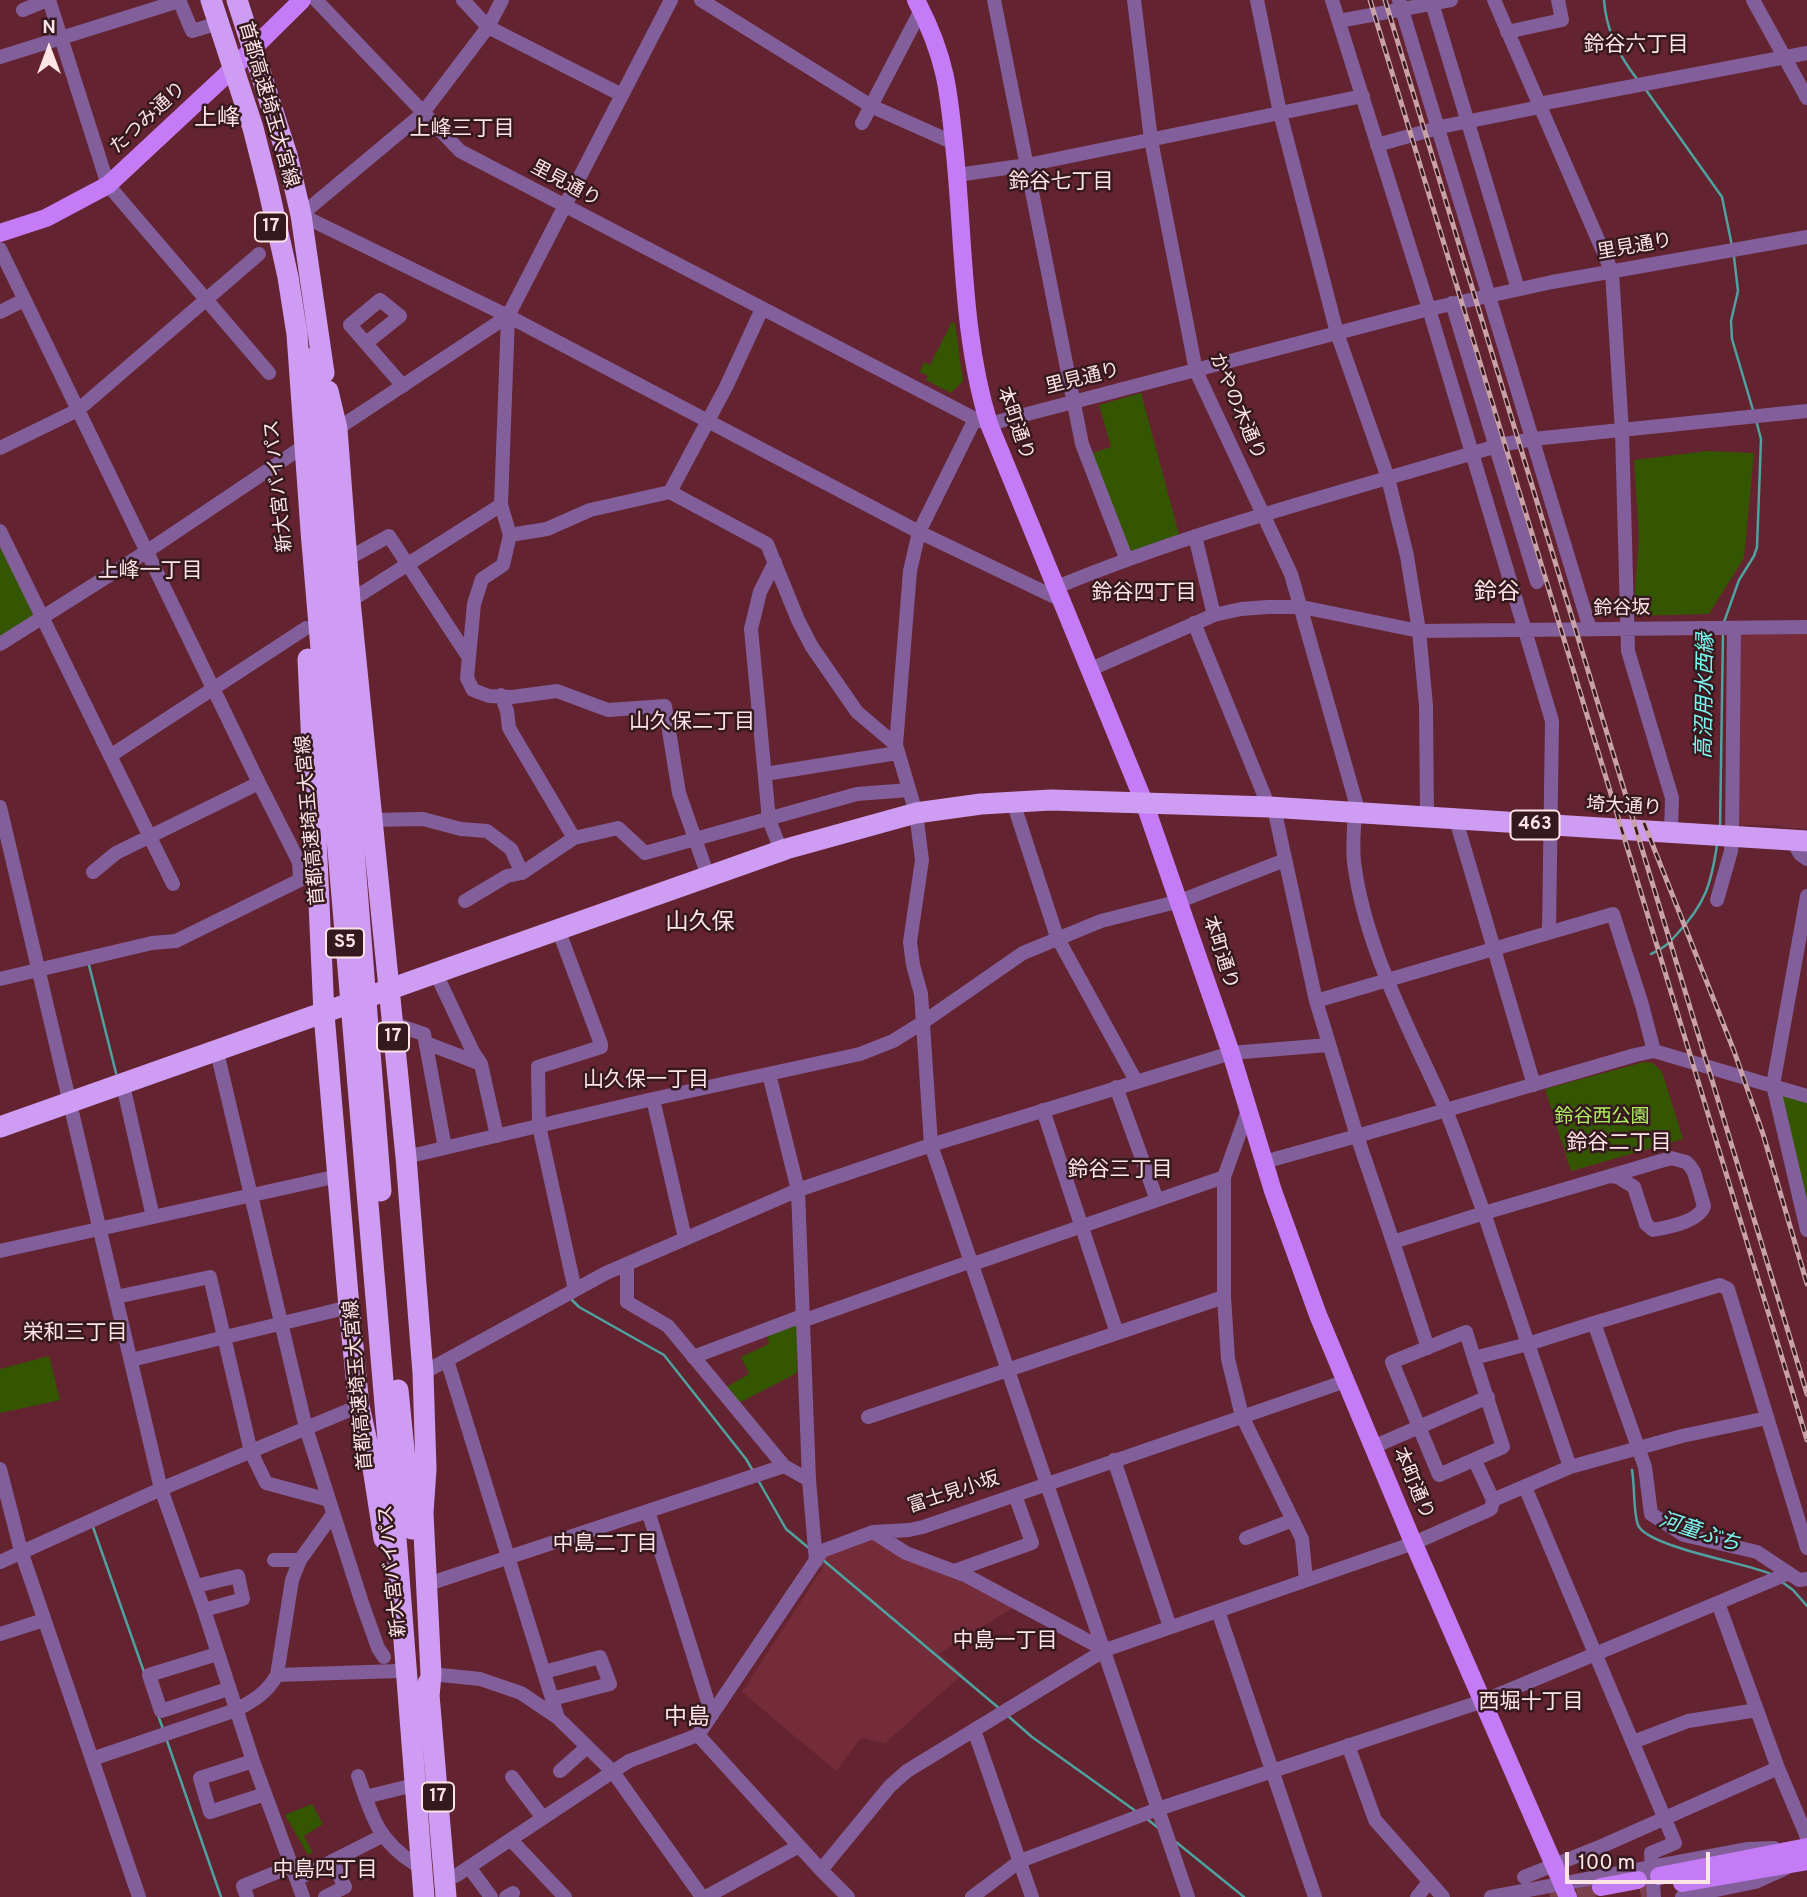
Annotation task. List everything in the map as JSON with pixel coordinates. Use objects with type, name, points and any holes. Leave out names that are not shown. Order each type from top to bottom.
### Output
[{"type":"highway","name":"新大宮バイパス","points":[[200,0],[264,191],[281,284],[332,730],[356,976],[341,729],[332,435]]},
{"type":"highway","name":"首都高速埼玉大宮線","points":[[211,0],[253,128],[288,276],[298,347],[311,531],[393,1487],[424,1897]]},
{"type":"highway","name":"首都高速埼玉大宮線","points":[[226,0],[281,182],[309,330],[320,420],[350,807],[443,1892]]},
{"type":"highway","name":"17","points":[[237,0],[287,155],[301,215],[347,559],[405,1157],[417,1381],[426,1469],[424,1513],[431,1674],[429,1697]]},
{"type":"highway","name":"17","points":[[299,457],[324,1014],[349,1307],[395,1621]]},
{"type":"highway","points":[[311,531],[310,604],[325,806],[327,902],[343,1027],[363,1400]]},
{"type":"highway","name":"463","points":[[0,1127],[781,850],[853,828],[916,813],[1013,802],[1087,800],[1271,807],[1355,814]]},
{"type":"highway","points":[[350,807],[358,837],[377,992],[417,1381]]},
{"type":"highway","name":"埼大通り","points":[[1355,814],[1800,841]]},
{"type":"highway","name":"新大宮バイパス","points":[[418,1897],[391,1664],[395,1621],[361,1033],[429,1697],[443,1892]]},
{"type":"main road","name":"たつみ通り","points":[[0,233],[57,213],[108,186],[302,0]]},
{"type":"main road","name":"本町通り","points":[[918,3],[931,29],[949,88],[973,354],[982,399],[982,421],[1060,594],[1144,802],[1231,1053],[1296,1258],[1373,1447],[1565,1890]]},
{"type":"main road","points":[[1603,1892],[1800,1855]]},
{"type":"street","points":[[23,10],[48,0],[108,186],[269,373]]},
{"type":"street","points":[[0,57],[179,0],[192,31],[209,26]]},
{"type":"street","name":"里見通り","points":[[316,0],[422,114],[460,150],[565,207],[982,421],[1073,403],[1452,303],[1807,237]]},
{"type":"street","points":[[463,0],[488,27],[622,94]]},
{"type":"street","points":[[502,0],[488,27],[422,114],[301,215],[508,317],[919,531],[1060,594],[1126,558],[1496,447],[1533,439],[1807,411]]},
{"type":"street","points":[[671,0],[508,317],[501,505],[510,535],[503,565],[482,579],[474,604],[467,678],[473,690],[489,696],[512,697],[556,691],[608,710],[666,706],[678,793],[708,876]]},
{"type":"street","points":[[701,0],[871,106],[954,143]]},
{"type":"street","points":[[994,0],[1082,443],[1126,558]]},
{"type":"street","name":"かやの木通り","points":[[1134,0],[1151,140],[1196,371],[1291,574],[1356,803],[1354,861],[1375,946],[1446,1111],[1484,1213],[1570,1467]]},
{"type":"street","points":[[1257,0],[1280,113],[1337,333],[1388,478],[1407,556],[1419,631],[1426,706],[1427,818]]},
{"type":"street","points":[[1332,0],[1429,309],[1552,721],[1549,931]]},
{"type":"street","points":[[1339,21],[1401,5],[1451,0]]},
{"type":"street","points":[[1494,0],[1612,272],[1622,431],[1628,651],[1672,798],[1671,833]]},
{"type":"street","points":[[1507,32],[1562,20],[1558,0]]},
{"type":"street","points":[[1753,0],[1807,98]]},
{"type":"street","points":[[862,123],[918,3]]},
{"type":"street","points":[[1432,4],[1518,289]]},
{"type":"street","points":[[1401,5],[1590,629]]},
{"type":"street","points":[[1377,145],[1438,128],[1539,106],[1807,53]]},
{"type":"street","points":[[957,175],[1151,140],[1363,96]]},
{"type":"street","points":[[0,249],[299,862],[300,880],[176,941],[152,943],[0,979]]},
{"type":"street","points":[[0,448],[78,410],[259,254]]},
{"type":"street","points":[[0,312],[24,300]]},
{"type":"street","points":[[1452,303],[1537,582]]},
{"type":"street","points":[[670,492],[726,387],[762,309]]},
{"type":"street","points":[[332,435],[508,317]]},
{"type":"street","points":[[366,343],[402,386]]},
{"type":"street","points":[[982,421],[919,531],[910,570],[896,749],[916,813],[922,860],[910,942],[921,994],[931,1145],[1105,1650],[1148,1814],[1188,1897]]},
{"type":"street","points":[[0,644],[299,457]]},
{"type":"street","points":[[510,535],[547,529],[590,510],[670,492],[767,544],[812,647],[857,712],[896,749]]},
{"type":"street","points":[[350,601],[501,505]]},
{"type":"street","points":[[0,531],[173,884]]},
{"type":"street","points":[[347,559],[389,536],[469,659]]},
{"type":"street","points":[[1195,536],[1214,615]]},
{"type":"street","points":[[775,562],[760,592],[751,629],[769,820],[781,850]]},
{"type":"street","name":"鈴谷坂","points":[[1091,669],[1194,623],[1241,609],[1302,607],[1419,631],[1807,627]]},
{"type":"street","points":[[1194,623],[1271,807],[1328,1045],[1428,1348]]},
{"type":"street","points":[[110,756],[215,690],[306,628]]},
{"type":"street","points":[[1717,900],[1731,851],[1725,836],[1727,628]]},
{"type":"street","points":[[501,695],[509,728],[574,838]]},
{"type":"street","points":[[765,774],[896,749]]},
{"type":"street","points":[[93,872],[116,853],[259,783]]},
{"type":"street","points":[[465,901],[507,876],[522,873],[574,838],[618,828],[645,853],[857,794],[909,790]]},
{"type":"street","points":[[1013,802],[1057,937],[1136,1082]]},
{"type":"street","points":[[0,807],[161,1489],[297,1886]]},
{"type":"street","points":[[372,820],[423,818],[461,829],[487,831],[510,849],[522,873]]},
{"type":"street","points":[[1455,820],[1534,1085]]},
{"type":"street","points":[[1800,841],[1800,854],[1807,859]]},
{"type":"street","points":[[405,1157],[860,1054],[893,1041],[1023,953],[1057,937],[1101,921],[1180,901],[1285,860]]},
{"type":"street","points":[[1807,896],[1773,1086],[1807,1230]]},
{"type":"street","points":[[1316,1001],[1613,914],[1654,1051]]},
{"type":"street","points":[[558,929],[601,1044],[601,1047],[539,1065],[539,1126],[575,1290]]},
{"type":"street","points":[[440,982],[481,1064],[497,1136]]},
{"type":"street","points":[[391,1023],[424,1034],[445,1148]]},
{"type":"street","points":[[426,1043],[481,1064]]},
{"type":"street","points":[[417,1381],[447,1360],[575,1290],[627,1264],[798,1190],[931,1145],[1231,1053],[1328,1045]]},
{"type":"street","points":[[1264,1162],[1654,1051],[1807,1096]]},
{"type":"street","points":[[217,1052],[306,1428],[378,1648],[391,1664]]},
{"type":"street","points":[[443,1892],[469,1867],[629,1762],[698,1735],[816,1561],[809,1480],[798,1190],[769,1074]]},
{"type":"street","points":[[123,1084],[153,1217]]},
{"type":"street","points":[[1116,1087],[1157,1200]]},
{"type":"street","points":[[653,1099],[685,1238]]},
{"type":"street","points":[[1043,1110],[1117,1333]]},
{"type":"street","points":[[1248,1110],[1224,1177],[1224,1297],[1228,1359],[1242,1416],[1302,1539],[1306,1580]]},
{"type":"street","points":[[1392,1242],[1484,1213],[1642,1166],[1671,1158],[1686,1162],[1694,1172],[1703,1211],[1697,1217],[1653,1230],[1646,1224],[1634,1187],[1634,1178],[1642,1166]]},
{"type":"street","points":[[0,1251],[338,1176]]},
{"type":"street","points":[[1609,1176],[1618,1177],[1634,1187]]},
{"type":"street","points":[[693,1357],[1224,1177]]},
{"type":"street","points":[[627,1264],[627,1302],[667,1326],[784,1466],[809,1480]]},
{"type":"street","points":[[116,1297],[210,1277],[251,1452],[266,1483],[331,1507]]},
{"type":"street","points":[[1475,1357],[1528,1344],[1720,1285],[1725,1286],[1807,1548]]},
{"type":"street","points":[[868,1418],[1224,1297]]},
{"type":"street","points":[[131,1360],[349,1307]]},
{"type":"street","points":[[1594,1323],[1645,1467],[1651,1514],[1654,1518],[1684,1535],[1757,1552],[1781,1575],[1807,1579]]},
{"type":"street","points":[[1466,1332],[1503,1447],[1439,1475],[1392,1362],[1428,1348],[1466,1332]]},
{"type":"street","points":[[447,1360],[558,1718]]},
{"type":"street","name":"富士見小坂","points":[[816,1561],[822,1551],[873,1532],[923,1527],[1346,1381]]},
{"type":"street","points":[[1373,1447],[1488,1397]]},
{"type":"street","points":[[0,1562],[161,1489],[306,1428],[363,1400]]},
{"type":"street","points":[[1493,1500],[1570,1467],[1682,1436],[1767,1418]]},
{"type":"street","points":[[1114,1460],[1170,1627]]},
{"type":"street","points":[[821,1870],[890,1786],[907,1771],[1105,1650],[1414,1543],[1491,1508],[1493,1500],[1475,1461]]},
{"type":"street","points":[[428,1584],[784,1466]]},
{"type":"street","points":[[0,1469],[21,1551],[139,1897]]},
{"type":"street","points":[[1491,1897],[1651,1883],[1651,1853],[1675,1843],[1525,1487]]},
{"type":"street","points":[[954,1571],[1032,1543],[1015,1495]]},
{"type":"street","points":[[92,1759],[236,1710],[256,1699],[271,1685],[276,1675],[292,1580],[300,1560],[331,1507]]},
{"type":"street","points":[[648,1511],[712,1715]]},
{"type":"street","points":[[1246,1538],[1293,1520]]},
{"type":"street","points":[[873,1532],[906,1553],[967,1576],[1105,1650]]},
{"type":"street","points":[[274,1560],[300,1560]]},
{"type":"street","points":[[972,1897],[1020,1861],[1148,1814],[1483,1701],[1781,1575]]},
{"type":"street","points":[[196,1586],[238,1576],[243,1599],[204,1609]]},
{"type":"street","points":[[1718,1603],[1778,1768],[1807,1837]]},
{"type":"street","points":[[1218,1611],[1315,1897]]},
{"type":"street","points":[[0,1634],[44,1620]]},
{"type":"street","points":[[216,1654],[149,1675],[161,1711],[228,1689]]},
{"type":"street","points":[[544,1672],[600,1657],[610,1684],[552,1699]]},
{"type":"street","points":[[276,1675],[391,1664]]},
{"type":"street","points":[[431,1674],[481,1679],[521,1693],[558,1718],[613,1772],[704,1897],[799,1846]]},
{"type":"street","points":[[1633,1742],[1688,1721],[1757,1710]]},
{"type":"street","points":[[974,1730],[1032,1897]]},
{"type":"street","points":[[698,1735],[848,1897]]},
{"type":"street","points":[[1348,1745],[1375,1820],[1443,1897]]},
{"type":"street","points":[[560,1771],[587,1746]]},
{"type":"street","points":[[253,1761],[200,1778],[210,1812],[265,1794]]},
{"type":"street","points":[[1524,1877],[1778,1768]]},
{"type":"street","points":[[358,1776],[382,1836],[395,1851],[415,1864]]},
{"type":"street","points":[[512,1777],[542,1818]]},
{"type":"street","points":[[365,1797],[406,1787]]},
{"type":"street","points":[[247,1897],[243,1886],[297,1886],[332,1861],[382,1836]]},
{"type":"street","points":[[511,1840],[565,1897]]},
{"type":"street","points":[[1682,1897],[1755,1882],[1800,1855]]},
{"type":"street","points":[[325,1897],[345,1887],[332,1861]]},
{"type":"street","points":[[469,1867],[491,1897]]},
{"type":"street","points":[[1417,1897],[1429,1882]]},
{"type":"shaded area","points":[[1807,631],[1807,829],[1780,825],[1737,825],[1738,635],[1741,632]]},
{"type":"shaded area","points":[[875,1535],[1017,1605],[939,1654],[963,1674],[885,1743],[861,1738],[836,1771],[742,1692],[822,1569],[824,1556]]},
{"type":"green space","points":[[952,322],[955,324],[963,381],[951,393],[926,380],[928,376],[920,372],[924,362],[930,365]]},
{"type":"green space","points":[[1141,393],[1180,538],[1130,556],[1089,454],[1111,447],[1099,405]]},
{"type":"green space","points":[[1707,451],[1754,453],[1744,558],[1709,614],[1633,616],[1639,537],[1634,460]]},
{"type":"green space","points":[[0,539],[34,605],[33,618],[0,639]]},
{"type":"green space","name":"鈴谷西公園","points":[[1644,1062],[1653,1063],[1662,1072],[1683,1139],[1571,1171],[1545,1089]]},
{"type":"green space","points":[[1784,1092],[1807,1100],[1807,1207],[1779,1099]]},
{"type":"green space","points":[[797,1322],[797,1373],[737,1404],[723,1389],[749,1374],[741,1357],[769,1344],[767,1331]]},
{"type":"green space","points":[[49,1356],[60,1400],[0,1413],[0,1369]]},
{"type":"green space","points":[[312,1804],[323,1824],[304,1836],[313,1853],[308,1855],[285,1815]]},
{"type":"waterway","name":"高沼用水西縁","points":[[1604,0],[1607,22],[1614,42],[1637,79]]},
{"type":"waterway","name":"高沼用水西縁","points":[[1646,90],[1722,197],[1732,246]]},
{"type":"waterway","name":"高沼用水西縁","points":[[1734,257],[1738,291],[1731,321],[1732,339],[1753,410]]},
{"type":"waterway","name":"高沼用水西縁","points":[[1724,622],[1739,580],[1757,547],[1761,439],[1756,420]]},
{"type":"waterway","name":"高沼用水西縁","points":[[1720,828],[1723,632]]},
{"type":"waterway","name":"高沼用水西縁","points":[[1651,954],[1671,940],[1694,913],[1709,883],[1717,845]]},
{"type":"waterway","points":[[89,965],[116,1073]]},
{"type":"waterway","points":[[571,1299],[579,1307],[664,1355],[753,1471]]},
{"type":"waterway","name":"河童ぶち","points":[[1632,1470],[1636,1519],[1645,1533],[1677,1547],[1771,1574]]},
{"type":"waterway","points":[[758,1480],[786,1529],[810,1549]]},
{"type":"waterway","points":[[93,1527],[144,1672]]},
{"type":"waterway","points":[[823,1560],[1000,1709]]},
{"type":"waterway","name":"河童ぶち","points":[[1782,1582],[1807,1606]]},
{"type":"waterway","points":[[158,1715],[163,1729]]},
{"type":"waterway","points":[[1008,1716],[1032,1737],[1137,1812]]},
{"type":"waterway","points":[[166,1738],[221,1897]]},
{"type":"waterway","points":[[1146,1818],[1157,1827]]},
{"type":"waterway","points":[[1176,1842],[1244,1897]]},
{"type":"tunnel","points":[[1550,1897],[1601,1887]]},
{"type":"tunnel","points":[[1640,1890],[1661,1887]]},
{"type":"railway","points":[[1370,0],[1807,1440]]},
{"type":"railway","points":[[1385,0],[1807,1394]]},
{"type":"railway","points":[[1644,823],[1734,1051],[1763,1134],[1807,1284]]},
{"type":"district","name":"鈴谷六丁目","points":[[1636,47]]},
{"type":"district","name":"上峰","points":[[217,120]]},
{"type":"district","name":"上峰三丁目","points":[[462,131]]},
{"type":"district","name":"鈴谷七丁目","points":[[1061,184]]},
{"type":"district","name":"上峰一丁目","points":[[150,573]]},
{"type":"district","name":"鈴谷","points":[[1497,594]]},
{"type":"district","name":"鈴谷四丁目","points":[[1144,595]]},
{"type":"district","name":"山久保二丁目","points":[[692,724]]},
{"type":"district","name":"山久保","points":[[700,924]]},
{"type":"district","name":"山久保一丁目","points":[[646,1082]]},
{"type":"district","name":"鈴谷二丁目","points":[[1619,1145]]},
{"type":"district","name":"鈴谷三丁目","points":[[1120,1172]]},
{"type":"district","name":"栄和三丁目","points":[[75,1335]]},
{"type":"district","name":"中島二丁目","points":[[605,1546]]},
{"type":"district","name":"中島一丁目","points":[[1005,1643]]},
{"type":"district","name":"西堀十丁目","points":[[1531,1704]]},
{"type":"district","name":"中島","points":[[687,1719]]},
{"type":"district","name":"中島四丁目","points":[[325,1872]]}]
